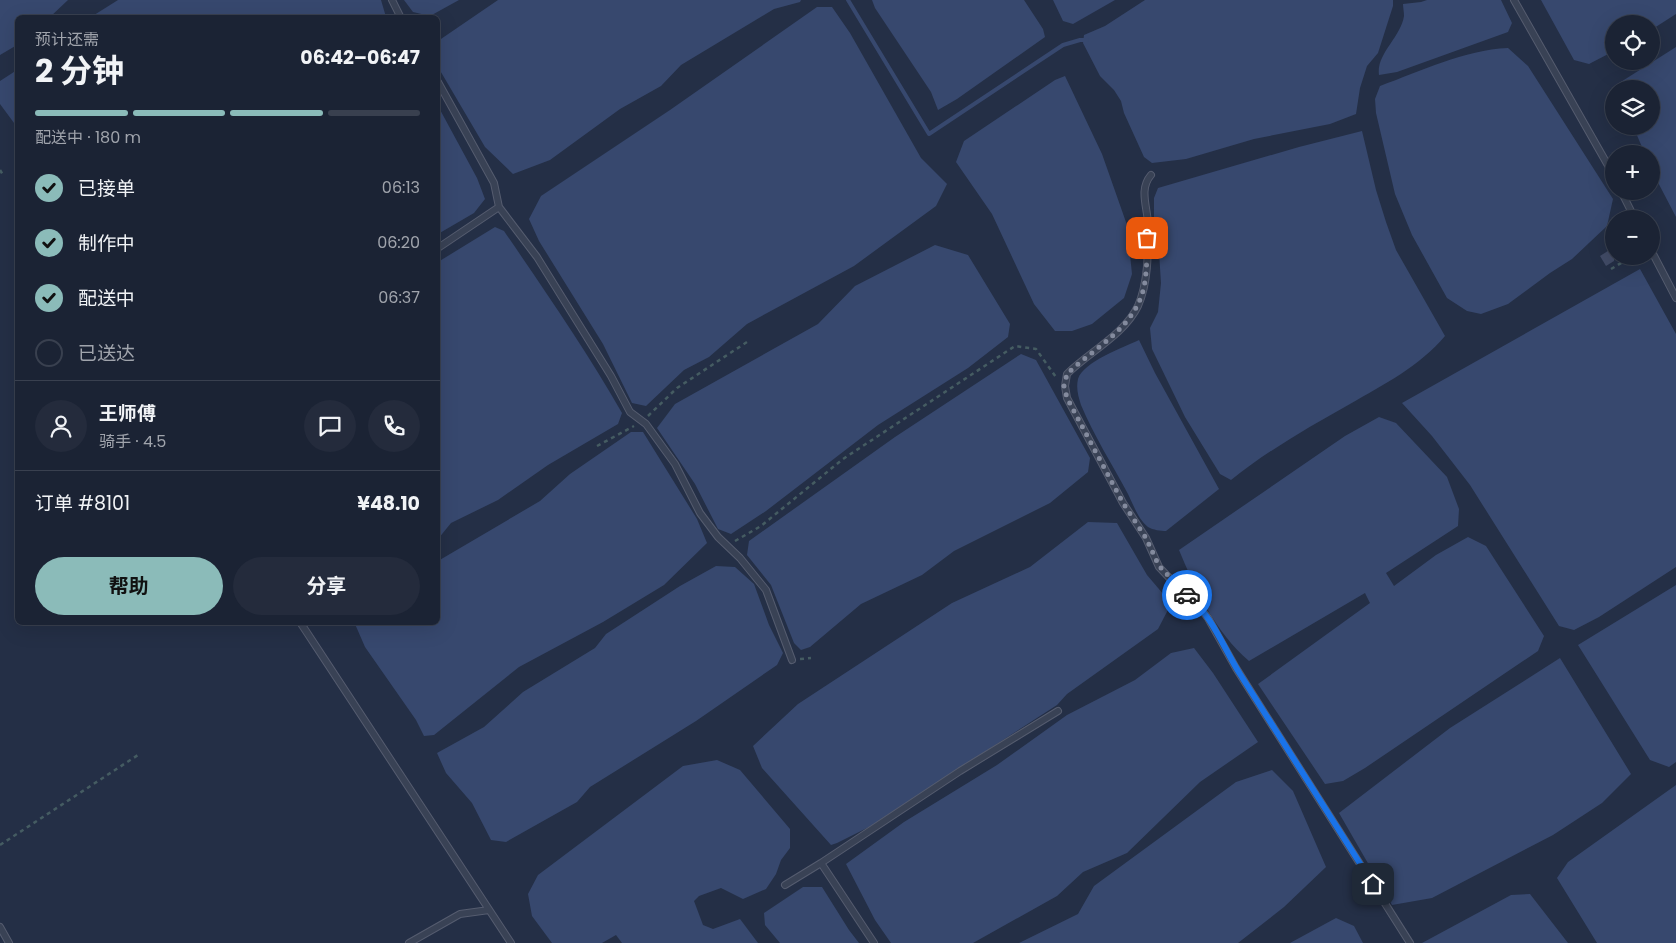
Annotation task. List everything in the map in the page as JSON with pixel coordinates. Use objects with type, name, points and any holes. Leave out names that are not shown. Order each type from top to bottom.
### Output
[{"type":"lane","points":[[392,0],[400,15]]},
{"type":"lane","points":[[1514,0],[1605,161]]},
{"type":"lane","points":[[440,86],[494,184],[499,207],[537,257],[611,376],[630,412],[646,424],[675,464],[700,513],[718,537],[740,558],[766,590],[792,660]]},
{"type":"lane","points":[[1151,175],[1146,181],[1144,194],[1148,222],[1147,255],[1145,283],[1138,306],[1110,339],[1067,374],[1064,386],[1067,398],[1123,503],[1146,538],[1159,566],[1177,586],[1194,600],[1208,618],[1236,668],[1410,943]]},
{"type":"lane","points":[[440,247],[499,207]]},
{"type":"lane","points":[[1659,265],[1676,298]]},
{"type":"lane","points":[[302,625],[511,943]]},
{"type":"lane","points":[[786,885],[822,864],[960,771],[1058,712]]},
{"type":"lane","points":[[822,864],[874,943]]},
{"type":"lane","points":[[409,943],[460,914],[488,910]]},
{"type":"lane","points":[[0,927],[9,943]]},
{"type":"path","points":[[0,170],[3,175]]},
{"type":"path","points":[[1611,269],[1618,265]]},
{"type":"path","points":[[598,446],[642,422],[677,388],[747,342]]},
{"type":"path","points":[[728,546],[760,526],[843,459],[1015,346],[1036,349],[1056,377],[1066,380]]},
{"type":"path","points":[[0,845],[138,756]]},
{"type":"water","points":[[0,0],[68,0],[52,15],[15,15],[15,46],[0,55]]},
{"type":"water","points":[[118,0],[381,0],[385,15],[94,15]]},
{"type":"water","points":[[404,0],[459,0],[432,15],[413,12]]},
{"type":"water","points":[[498,0],[801,0],[800,2],[774,9],[681,65],[661,86],[620,109],[550,160],[513,174],[485,147],[440,70],[440,40]]},
{"type":"water","points":[[872,0],[1024,0],[1043,29],[1045,37],[957,99],[938,110],[931,92],[875,8]]},
{"type":"water","points":[[1053,0],[1115,0],[1073,24],[1063,21]]},
{"type":"water","points":[[1145,0],[1393,0],[1393,6],[1378,53],[1367,66],[1360,88],[1356,114],[1330,124],[1254,139],[1186,159],[1152,163],[1144,157],[1124,113],[1121,101],[1114,90],[1100,76],[1083,43],[1084,35],[1105,26]]},
{"type":"water","points":[[1427,0],[1501,0],[1512,23],[1508,32],[1397,72],[1379,75],[1381,60],[1402,24],[1404,16],[1403,4]]},
{"type":"water","points":[[1541,0],[1676,0],[1676,14],[1660,24],[1660,15],[1605,15],[1605,56],[1589,64],[1574,60]]},
{"type":"water","points":[[817,7],[832,7],[850,33],[921,158],[947,184],[936,206],[854,266],[747,324],[709,357],[684,370],[646,406],[632,403],[603,344],[539,241],[529,219],[541,196],[670,110]]},
{"type":"water","points":[[1676,47],[1676,217],[1660,186],[1660,145],[1641,145],[1637,135],[1660,135],[1660,80],[1624,80],[1640,70],[1660,70],[1660,57]]},
{"type":"water","points":[[1508,48],[1528,66],[1605,186],[1605,200],[1613,200],[1611,210],[1605,210],[1605,228],[1572,259],[1508,304],[1481,314],[1467,311],[1447,298],[1412,235],[1395,194],[1376,113],[1375,99],[1380,86],[1459,57]]},
{"type":"water","points":[[15,71],[15,124],[0,104],[0,81]]},
{"type":"water","points":[[1065,76],[1102,154],[1127,225],[1132,274],[1124,298],[1092,324],[1072,331],[1055,331],[1034,304],[992,214],[956,162],[964,141],[1055,80]]},
{"type":"water","points":[[440,110],[477,178],[485,199],[474,213],[440,233]]},
{"type":"water","points":[[1362,131],[1376,190],[1396,250],[1445,336],[1413,366],[1289,440],[1231,480],[1220,474],[1185,417],[1152,349],[1150,328],[1158,312],[1161,283],[1154,221],[1154,198],[1158,188],[1299,147]]},
{"type":"water","points":[[495,227],[504,231],[580,344],[622,413],[618,424],[548,465],[498,500],[451,523],[440,537],[440,261]]},
{"type":"water","points":[[935,245],[968,255],[1010,324],[1008,337],[968,368],[878,425],[766,511],[731,534],[718,529],[695,484],[657,428],[675,404],[818,324],[855,286]]},
{"type":"water","points":[[1640,269],[1676,334],[1676,567],[1599,617],[1574,630],[1559,626],[1470,485],[1432,436],[1402,403]]},
{"type":"water","points":[[1139,340],[1155,373],[1219,489],[1166,531],[1148,527],[1139,516],[1081,405],[1077,386],[1081,373],[1096,361]]},
{"type":"water","points":[[1021,354],[1036,360],[1090,458],[1088,472],[1050,503],[954,551],[922,575],[861,604],[810,647],[801,650],[794,643],[771,585],[747,555],[749,541],[895,437]]},
{"type":"water","points":[[1379,417],[1396,423],[1447,477],[1459,509],[1458,526],[1386,573],[1394,586],[1436,555],[1468,537],[1486,546],[1544,636],[1538,651],[1365,768],[1343,781],[1325,784],[1258,684],[1370,603],[1365,593],[1249,661],[1226,637],[1208,610],[1199,595],[1179,550],[1345,436]]},
{"type":"water","points":[[631,432],[643,432],[697,519],[707,543],[664,585],[603,622],[519,667],[434,735],[424,736],[416,720],[365,647],[355,625],[440,625],[440,560],[540,501],[570,474]]},
{"type":"water","points":[[1088,522],[1117,523],[1147,575],[1170,602],[1170,606],[1158,629],[1067,694],[1057,705],[869,827],[831,845],[762,768],[753,746],[798,704],[952,603],[1030,567]]},
{"type":"water","points":[[716,566],[735,567],[754,584],[769,625],[783,653],[777,665],[696,721],[590,787],[577,802],[506,842],[491,840],[472,803],[446,773],[437,753],[484,727],[523,692],[595,648],[606,634],[680,586]]},
{"type":"water","points":[[1676,585],[1676,762],[1669,767],[1650,760],[1578,645]]},
{"type":"water","points":[[1194,648],[1213,673],[1258,742],[1200,782],[1127,853],[1083,872],[1057,896],[973,943],[891,943],[875,920],[846,864],[904,822],[997,765],[1067,715],[1135,680],[1171,653]]},
{"type":"water","points":[[1560,658],[1631,774],[1602,803],[1553,835],[1432,898],[1392,905],[1339,813],[1450,728]]},
{"type":"water","points":[[717,760],[740,770],[790,829],[790,848],[781,860],[776,874],[766,889],[743,899],[721,888],[699,896],[694,901],[703,925],[713,929],[740,919],[758,943],[622,943],[616,935],[602,943],[552,943],[532,916],[528,894],[538,875],[683,766]]},
{"type":"water","points":[[1272,770],[1293,791],[1326,867],[1284,907],[1238,943],[1019,943],[1078,914],[1094,886],[1236,782]]},
{"type":"water","points":[[1676,785],[1676,943],[1597,943],[1557,878],[1568,862]]},
{"type":"water","points":[[803,887],[822,887],[859,943],[780,943],[765,925],[764,913]]},
{"type":"water","points":[[1530,894],[1568,943],[1422,943],[1511,895]]},
{"type":"water","points":[[1336,918],[1354,926],[1363,943],[1290,943]]},
{"type":"building","points":[[1605,253],[1605,264],[1600,256]]},
{"type":"waterway","points":[[848,0],[929,134],[1063,45],[1087,40]]},
{"type":"way so far","points":[[1147,238],[1145,283],[1138,306],[1110,339],[1067,374],[1064,386],[1067,398],[1086,435],[1109,474],[1123,503],[1146,538],[1159,566],[1187,595]]},
{"type":"route","points":[[1187,595],[1194,600],[1208,618],[1236,668],[1373,884]]}]
